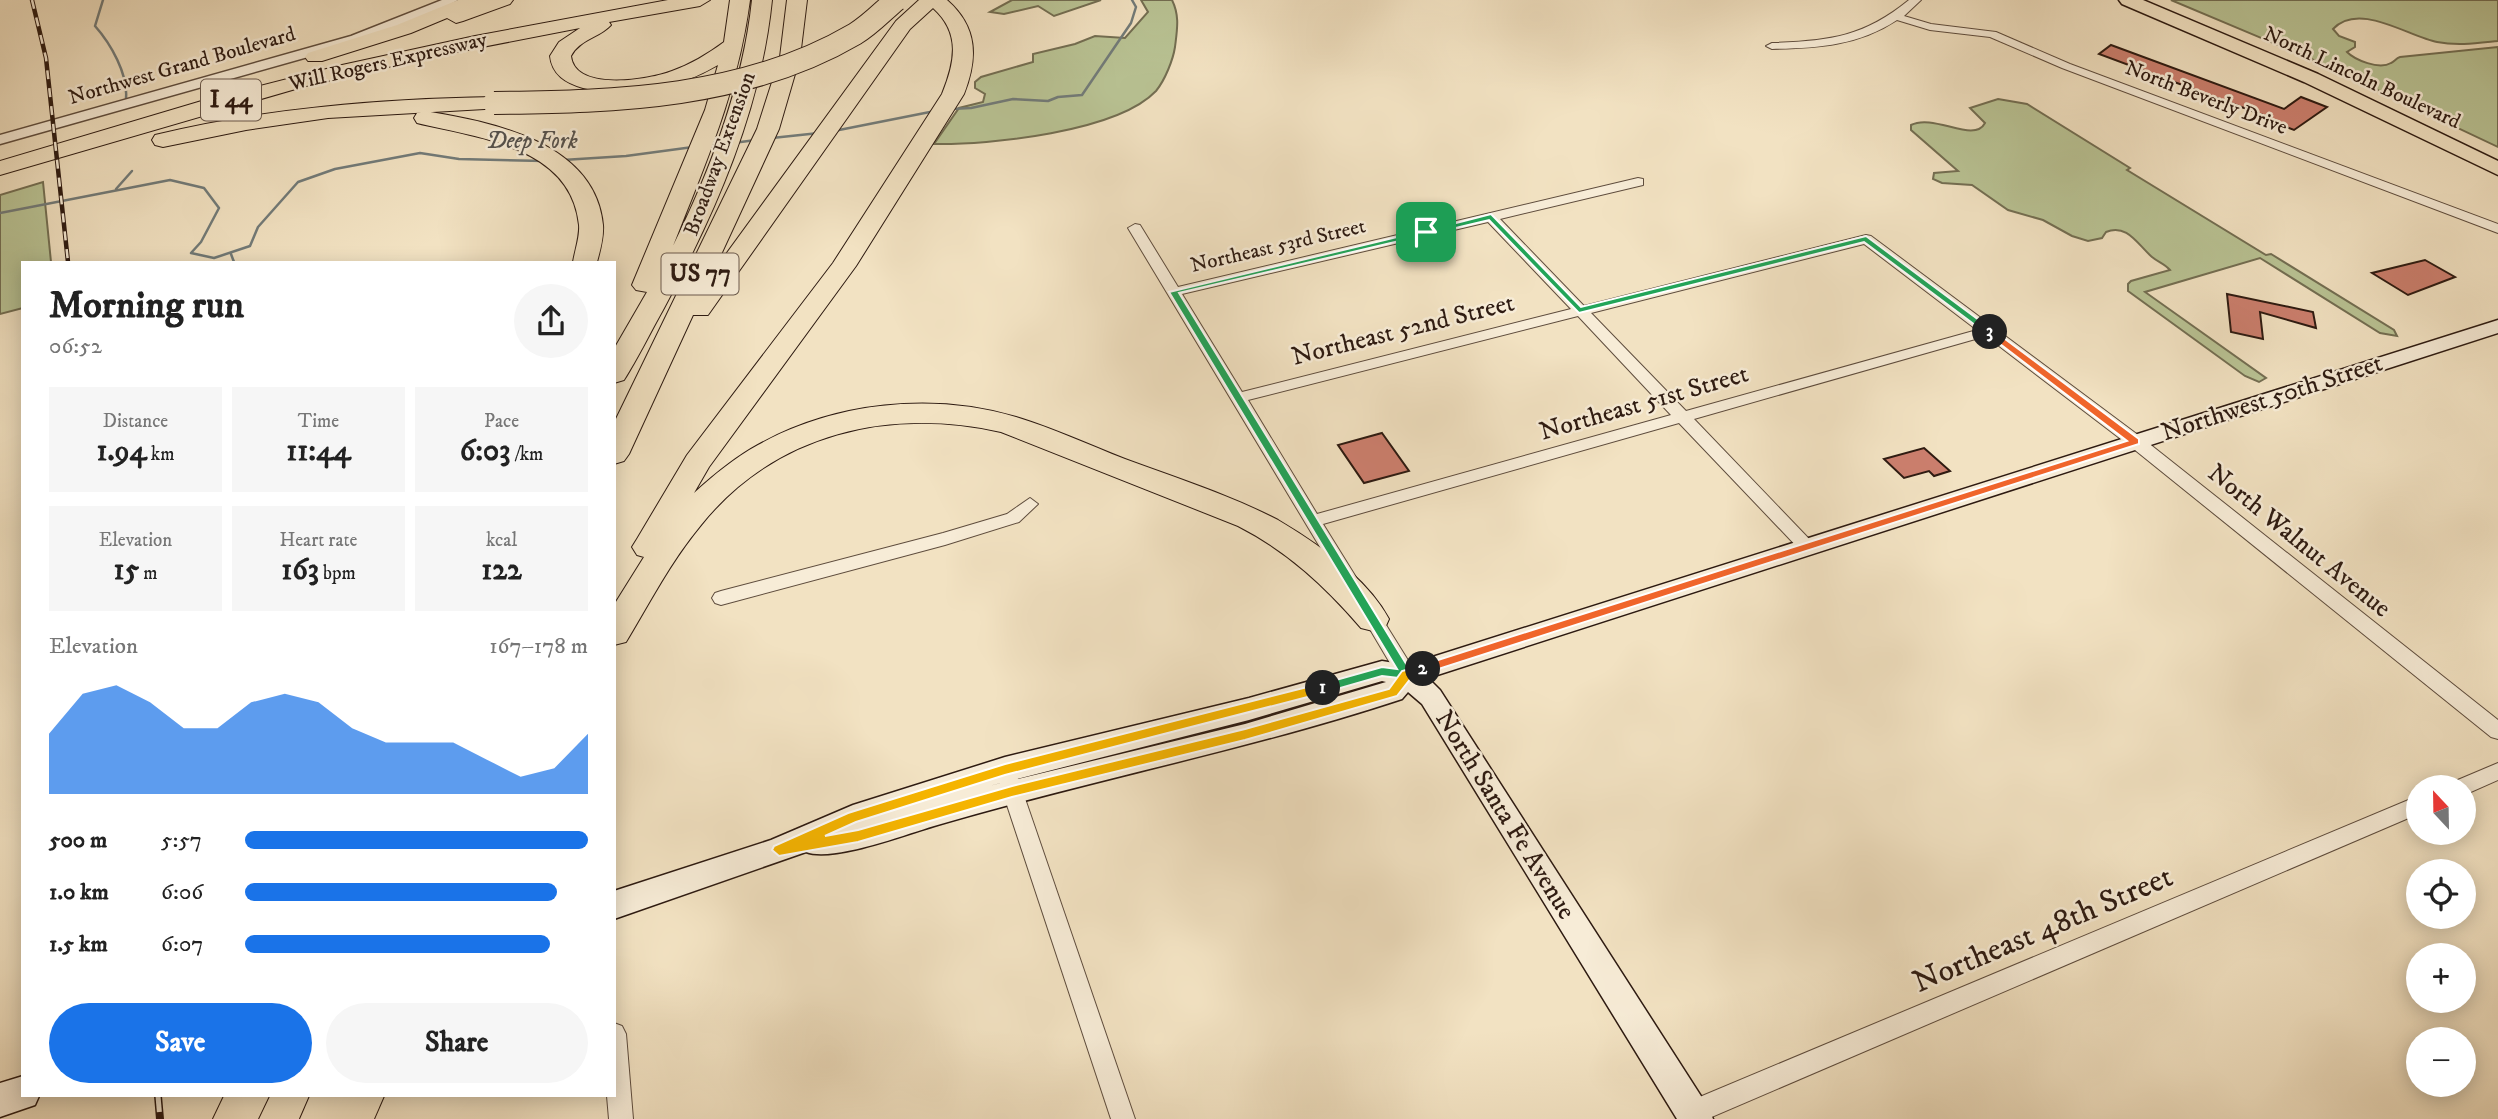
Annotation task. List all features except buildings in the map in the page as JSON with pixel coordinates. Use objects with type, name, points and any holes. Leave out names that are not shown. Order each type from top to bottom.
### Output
[{"type":"highway","points":[[0,147],[376,39],[475,0]]},
{"type":"highway","points":[[242,88],[379,45],[503,0]]},
{"type":"highway","name":"Will Rogers Expressway","points":[[0,157],[242,88],[437,41],[648,5],[700,0]]},
{"type":"highway","points":[[0,186],[191,133],[251,120],[332,109],[421,103],[622,100],[723,83],[791,63],[842,41],[875,20],[896,0]]},
{"type":"highway","points":[[616,450],[655,370],[904,25],[932,0],[954,19],[962,33],[965,63],[953,94],[843,266],[696,461],[616,606]]},
{"type":"highway","name":"Broadway Extension","points":[[655,370],[746,178],[776,106],[790,57],[797,4]]},
{"type":"highway","points":[[648,5],[575,37],[560,56],[561,68],[573,78],[591,84],[620,87],[652,84],[697,70],[734,44]]},
{"type":"highway","name":"Will Rogers Expressway","points":[[0,168],[341,71],[648,5]]},
{"type":"highway","name":"Broadway Extension","points":[[616,370],[687,243],[741,108],[755,57],[761,8]]},
{"type":"highway","points":[[616,360],[686,179],[716,110],[734,44],[739,9]]},
{"type":"highway","points":[[191,133],[292,120],[369,115],[429,118],[491,130],[520,141],[561,167],[582,192],[591,221],[590,251],[586,261]]},
{"type":"highway","points":[[616,630],[669,545],[690,517],[718,487],[746,465],[781,445],[829,426],[883,415],[931,412],[961,413],[1008,424],[1250,518],[1285,537],[1319,562],[1343,584],[1373,619]]},
{"type":"highway","points":[[235,1119],[246,1097]]},
{"type":"highway","points":[[322,1119],[332,1097]]},
{"type":"highway","points":[[351,1119],[362,1097]]},
{"type":"main road","name":"North Lincoln Boulevard","points":[[2128,0],[2311,78],[2498,169]]},
{"type":"main road","name":"North Lincoln Boulevard","points":[[2160,0],[2345,78],[2498,152]]},
{"type":"main road","name":"Northwest 50th Street","points":[[616,904],[779,850],[858,836],[1009,780],[1248,709],[1382,671],[1407,675],[2498,326]]},
{"type":"main road","name":"North Santa Fe Avenue","points":[[1407,675],[1431,697],[1694,1116]]},
{"type":"main road","points":[[0,1100],[21,1094]]},
{"type":"street","name":"Northwest Grand Boulevard","points":[[0,140],[356,39],[453,0]]},
{"type":"street","points":[[1772,46],[1844,41],[1864,36],[1896,17],[1916,0]]},
{"type":"street","name":"North Beverly Drive","points":[[1896,17],[1930,27],[1992,34],[2012,41],[2066,66],[2498,229]]},
{"type":"street","name":"Northeast 53rd Street","points":[[1174,292],[1638,183]]},
{"type":"street","points":[[1491,217],[1807,547]]},
{"type":"street","name":"North Santa Fe Avenue","points":[[1135,228],[1407,675]]},
{"type":"street","name":"Northeast 52nd Street","points":[[1238,398],[1866,239]]},
{"type":"street","name":"North Walnut Avenue","points":[[1866,239],[2136,442],[2498,731]]},
{"type":"street","name":"Northeast 51st Street","points":[[1313,521],[1989,331]]},
{"type":"street","points":[[721,598],[945,539],[1013,518],[1031,504]]},
{"type":"street","points":[[2476,781],[2498,771]]},
{"type":"street","points":[[1009,780],[1123,1119]]},
{"type":"street","name":"Northeast 48th Street","points":[[1694,1116],[2406,810]]},
{"type":"street","points":[[616,1058],[621,1119]]},
{"type":"green space","points":[[1012,0],[1101,0],[1054,16],[1038,6],[1004,14],[990,12]]},
{"type":"green space","points":[[1141,0],[1172,0],[1177,23],[1174,52],[1165,76],[1156,91],[1138,105],[1113,117],[1051,133],[986,142],[934,144],[959,108],[983,102],[985,94],[975,88],[975,82],[981,77],[1033,62],[1033,54],[1075,44],[1095,36],[1125,38],[1148,12]]},
{"type":"green space","points":[[2171,0],[2498,0],[2498,41],[2460,44],[2437,42],[2370,19],[2344,21],[2333,29],[2339,36],[2355,42],[2355,47],[2347,52],[2374,65],[2386,65],[2400,57],[2498,47],[2498,147],[2316,61]]},
{"type":"green space","points":[[1998,99],[2027,104],[2130,168],[2127,170],[2394,330],[2397,336],[2380,333],[2260,258],[2145,292],[2266,378],[2259,382],[2245,376],[2128,291],[2131,281],[2170,270],[2126,233],[2113,230],[2106,232],[2102,238],[2088,241],[2072,236],[2043,220],[2008,210],[1972,185],[1942,183],[1933,179],[1934,173],[1958,171],[1911,130],[1911,125],[1920,122],[1963,130],[1980,129],[1985,123],[1970,108]]},
{"type":"green space","points":[[43,182],[51,261],[21,261],[21,309],[0,314],[0,195]]},
{"type":"waterway","points":[[103,0],[95,26],[117,60],[124,79],[126,98]]},
{"type":"waterway","name":"Deep Fork","points":[[951,109],[971,108],[1013,99],[1048,101],[1058,97],[1082,95],[1131,23],[1136,7],[1132,0]]},
{"type":"waterway","name":"Deep Fork","points":[[834,131],[935,111]]},
{"type":"waterway","name":"Deep Fork","points":[[772,138],[819,133]]},
{"type":"waterway","name":"Deep Fork","points":[[733,143],[756,140]]},
{"type":"waterway","name":"Deep Fork","points":[[563,160],[626,156],[693,147]]},
{"type":"waterway","name":"Deep Fork","points":[[0,213],[170,180],[204,188],[219,208],[201,242],[191,253],[214,258],[250,246],[258,227],[298,182],[335,169],[420,153],[459,159],[544,161]]},
{"type":"waterway","points":[[116,189],[132,171]]},
{"type":"waterway","points":[[231,254],[234,261]]},
{"type":"railway","points":[[32,0],[46,58],[68,261]]},
{"type":"railway","points":[[158,1097],[160,1119]]},
{"type":"route","points":[[1426,232],[1174,292],[1407,675],[1382,671],[1248,709],[1005,769],[853,817],[779,850],[858,836],[1012,791],[1245,735],[1384,695],[1393,692],[1407,675],[2136,442],[1866,239],[1579,310],[1491,217],[1426,232]]}]
